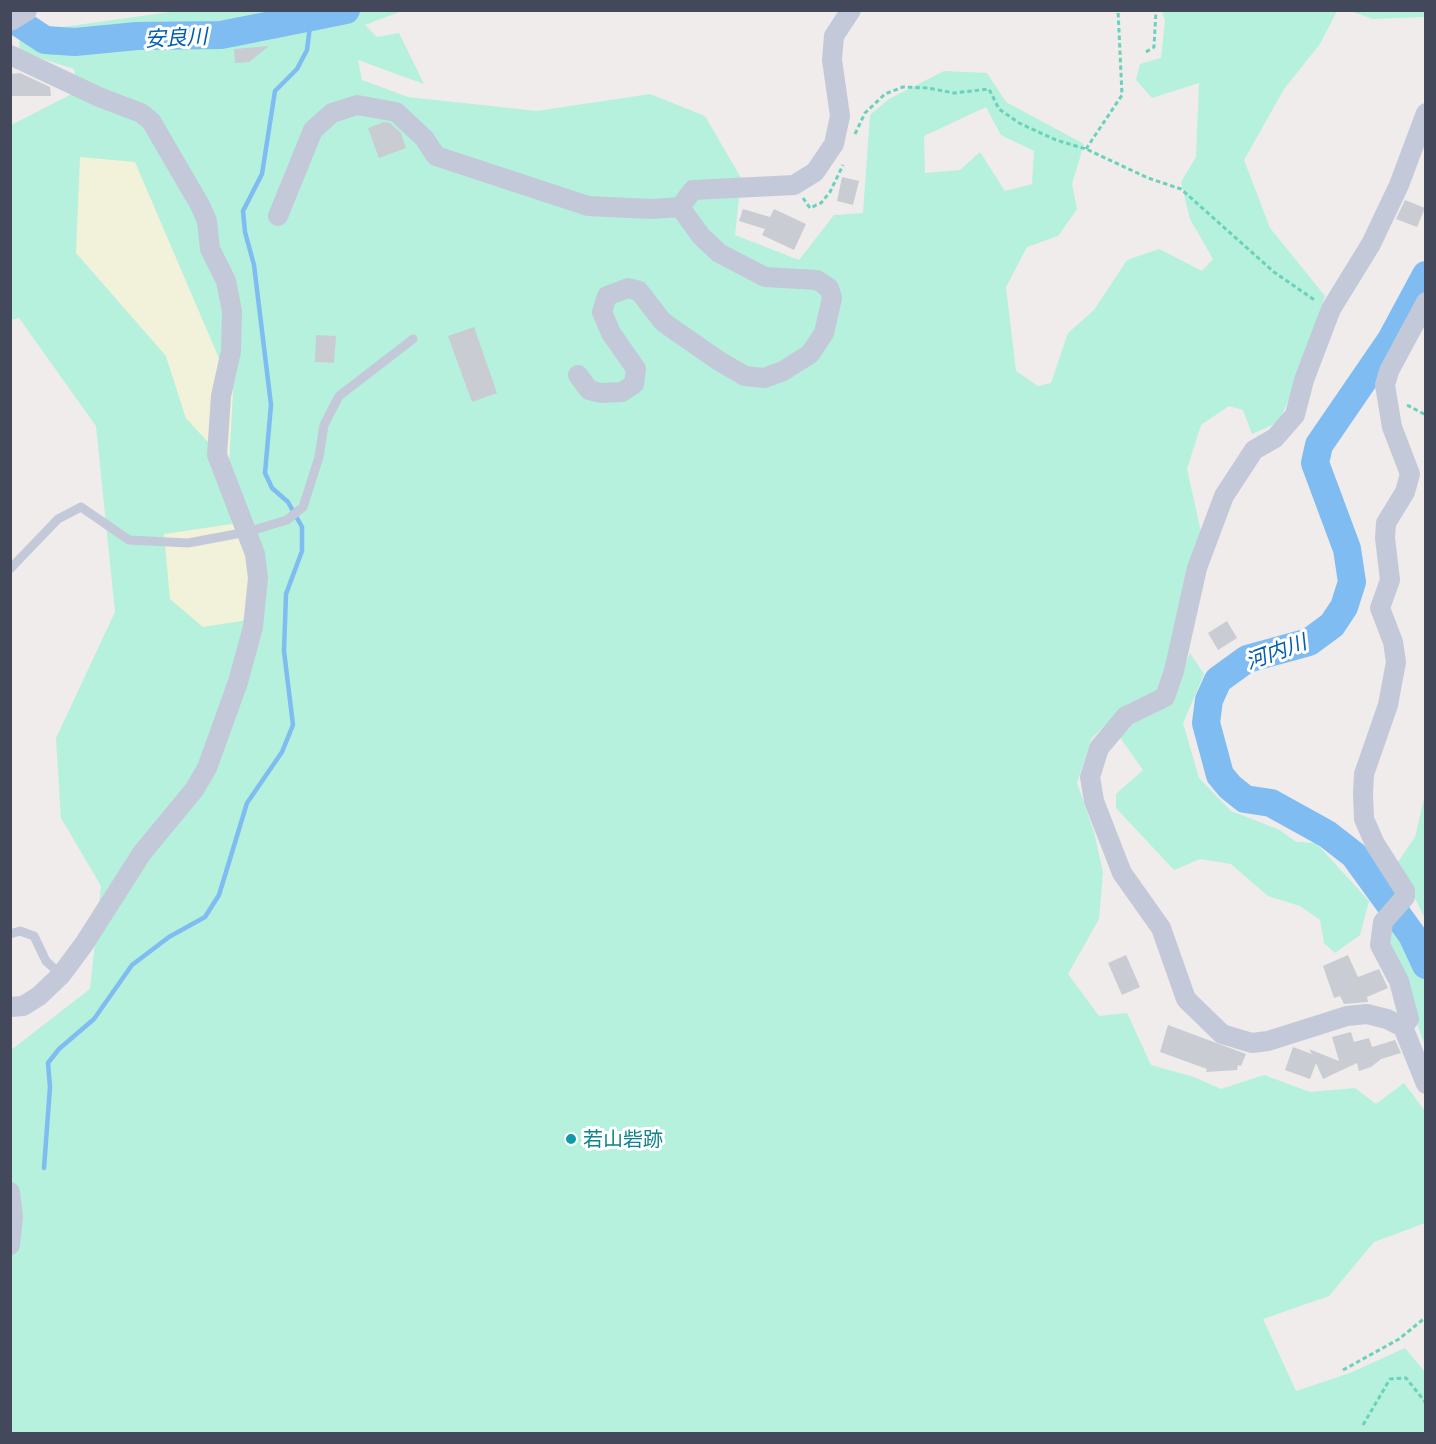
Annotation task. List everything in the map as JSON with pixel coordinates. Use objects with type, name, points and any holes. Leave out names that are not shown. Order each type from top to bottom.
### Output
[{"type":"street","points":[[10,19],[26,10]]},
{"type":"street","points":[[278,216],[313,130],[332,113],[357,105],[396,112],[424,138],[436,156],[588,206],[652,209],[680,207],[693,190],[794,184],[815,172],[834,144],[840,117],[832,60],[834,36],[851,10]]},
{"type":"street","points":[[10,55],[146,117],[159,131],[179,172],[200,205],[207,221],[210,249],[226,281],[232,311],[231,351],[221,396],[217,455],[255,554],[258,579],[253,627],[238,682],[207,768],[194,790],[142,853],[84,944],[61,975],[39,996],[23,1006],[10,1007]]},
{"type":"street","points":[[1425,113],[1400,185],[1371,244],[1331,309],[1304,380],[1294,415],[1275,438],[1254,450],[1224,496],[1197,568],[1174,671],[1165,697],[1126,716],[1099,747],[1090,777],[1094,801],[1122,873],[1161,928],[1186,999],[1222,1034],[1252,1042],[1268,1041],[1347,1016],[1367,1014],[1387,1019],[1403,1027],[1425,1084]]},
{"type":"street","points":[[578,375],[589,390],[601,393],[622,392],[634,384],[636,369],[611,333],[602,312],[607,296],[628,288],[639,291],[663,322],[745,376],[764,378],[783,371],[810,354],[824,333],[832,298],[829,288],[817,279],[765,277],[719,253],[701,236],[680,207]]},
{"type":"street","points":[[1403,1027],[1409,1019],[1400,981],[1380,945],[1383,922],[1405,897],[1405,891],[1375,844],[1364,819],[1363,793],[1364,774],[1388,705],[1396,662],[1393,642],[1380,608],[1390,579],[1385,538],[1386,523],[1404,492],[1410,474],[1392,427],[1385,385],[1389,371],[1425,302]]},
{"type":"street","points":[[10,1192],[13,1217],[10,1245]]},
{"type":"lane","points":[[10,569],[58,519],[81,507],[129,540],[188,543],[247,532],[287,520],[303,507],[319,457],[324,425],[339,396],[413,339]]},
{"type":"lane","points":[[10,934],[20,931],[34,936],[46,961],[61,975]]},
{"type":"path","points":[[1086,149],[1122,95],[1118,10]]},
{"type":"path","points":[[1146,52],[1154,47],[1156,10]]},
{"type":"path","points":[[854,138],[864,113],[885,94],[903,87],[928,88],[954,93],[989,89],[999,109],[1019,123],[1056,140],[1086,149],[1148,178],[1181,189],[1274,273],[1310,299],[1331,309]]},
{"type":"path","points":[[794,184],[810,208],[821,202],[830,192],[845,159]]},
{"type":"path","points":[[1343,1370],[1399,1339],[1425,1317]]},
{"type":"path","points":[[1363,1425],[1390,1379],[1406,1378],[1425,1403]]},
{"type":"green space","points":[[177,11],[277,11],[284,29],[358,11],[402,11],[365,25],[377,37],[399,33],[424,84],[358,60],[362,80],[408,97],[537,111],[650,94],[705,116],[741,178],[735,235],[799,260],[834,215],[863,213],[870,115],[889,99],[944,71],[987,73],[1006,102],[1084,144],[1072,184],[1077,209],[1058,236],[1027,247],[1006,287],[1016,371],[1038,386],[1051,383],[1068,333],[1094,310],[1127,260],[1159,249],[1202,271],[1213,259],[1190,219],[1181,182],[1196,157],[1199,83],[1152,98],[1136,80],[1140,64],[1161,58],[1165,21],[1162,11],[1337,11],[1320,44],[1284,89],[1244,160],[1270,228],[1325,296],[1279,422],[1252,434],[1243,410],[1229,406],[1201,425],[1187,469],[1201,532],[1160,689],[1127,704],[1091,739],[1077,783],[1094,832],[1103,872],[1099,919],[1068,974],[1099,1016],[1127,1013],[1151,1065],[1194,1077],[1221,1089],[1264,1075],[1310,1092],[1355,1088],[1376,1104],[1404,1083],[1425,1111],[1425,1223],[1374,1242],[1329,1296],[1263,1319],[1296,1391],[1350,1373],[1405,1348],[1425,1372],[1425,1433],[11,1433],[11,1050],[90,989],[101,886],[61,818],[56,738],[115,612],[96,426],[19,318],[11,320],[11,125],[78,91],[74,69],[19,51],[20,33]],"holes":[[[986,107],[1001,135],[1034,151],[1032,184],[1005,191],[980,152],[960,170],[925,173],[924,136]],[[166,356],[229,464],[186,418]]]},
{"type":"green space","points":[[1350,11],[1425,11],[1425,17],[1373,19]]},
{"type":"green space","points":[[1190,653],[1204,674],[1183,723],[1199,778],[1231,811],[1280,830],[1296,842],[1316,843],[1369,901],[1360,935],[1335,953],[1324,943],[1320,920],[1300,906],[1268,896],[1231,864],[1200,859],[1174,870],[1116,808],[1116,794],[1143,770],[1119,736],[1135,720],[1170,703]]},
{"type":"green space","points":[[1425,794],[1425,919],[1398,862],[1415,837]]},
{"type":"green space","points":[[1391,928],[1411,947],[1425,980],[1425,1046],[1388,942]]},
{"type":"sand","points":[[80,157],[135,162],[233,391],[229,465],[186,418],[166,356],[76,253]]},
{"type":"sand","points":[[252,521],[248,620],[203,627],[170,599],[164,534]]},
{"type":"building","points":[[269,46],[249,62],[235,63],[234,49]]},
{"type":"building","points":[[20,73],[50,87],[51,96],[10,96],[10,74]]},
{"type":"building","points":[[384,122],[390,123],[401,133],[406,148],[379,158],[368,128]]},
{"type":"building","points":[[842,177],[859,181],[853,205],[837,201]]},
{"type":"building","points":[[1405,200],[1425,208],[1417,227],[1396,219]]},
{"type":"building","points":[[743,209],[770,217],[774,209],[806,224],[794,250],[762,235],[765,229],[739,221]]},
{"type":"building","points":[[474,327],[497,393],[472,402],[448,336]]},
{"type":"building","points":[[316,335],[336,336],[334,363],[315,362]]},
{"type":"building","points":[[1227,621],[1237,638],[1218,650],[1208,633]]},
{"type":"building","points":[[1126,955],[1140,987],[1122,995],[1108,963]]},
{"type":"building","points":[[1348,955],[1358,977],[1379,969],[1388,988],[1367,997],[1368,1002],[1344,1004],[1340,996],[1334,998],[1323,966]]},
{"type":"building","points":[[1168,1025],[1246,1054],[1241,1066],[1238,1065],[1237,1070],[1206,1072],[1207,1069],[1160,1052]]},
{"type":"building","points":[[1351,1032],[1354,1042],[1369,1038],[1372,1047],[1395,1040],[1401,1053],[1381,1059],[1371,1067],[1359,1071],[1357,1063],[1323,1079],[1316,1063],[1310,1079],[1285,1070],[1293,1047],[1312,1054],[1309,1049],[1339,1061],[1332,1037]]},
{"type":"waterway","name":"安良川","points":[[10,17],[45,40],[75,42],[137,36],[221,35],[346,10]]},
{"type":"waterway","points":[[44,1168],[50,1087],[48,1063],[59,1049],[94,1019],[132,965],[169,937],[205,917],[219,895],[247,803],[282,752],[293,725],[284,651],[286,594],[302,551],[302,527],[288,502],[272,488],[265,473],[271,405],[254,265],[245,232],[243,211],[262,174],[275,91],[297,69],[307,50],[311,18]]},
{"type":"waterway","name":"河内川","points":[[1426,275],[1391,340],[1319,445],[1315,463],[1347,549],[1352,582],[1344,607],[1332,625],[1309,642],[1247,659],[1218,680],[1209,700],[1206,723],[1220,775],[1230,787],[1245,799],[1271,803],[1327,834],[1354,855],[1412,935],[1426,965]]},
{"type":"place","name":"若山砦跡","points":[[571,1139]]}]
